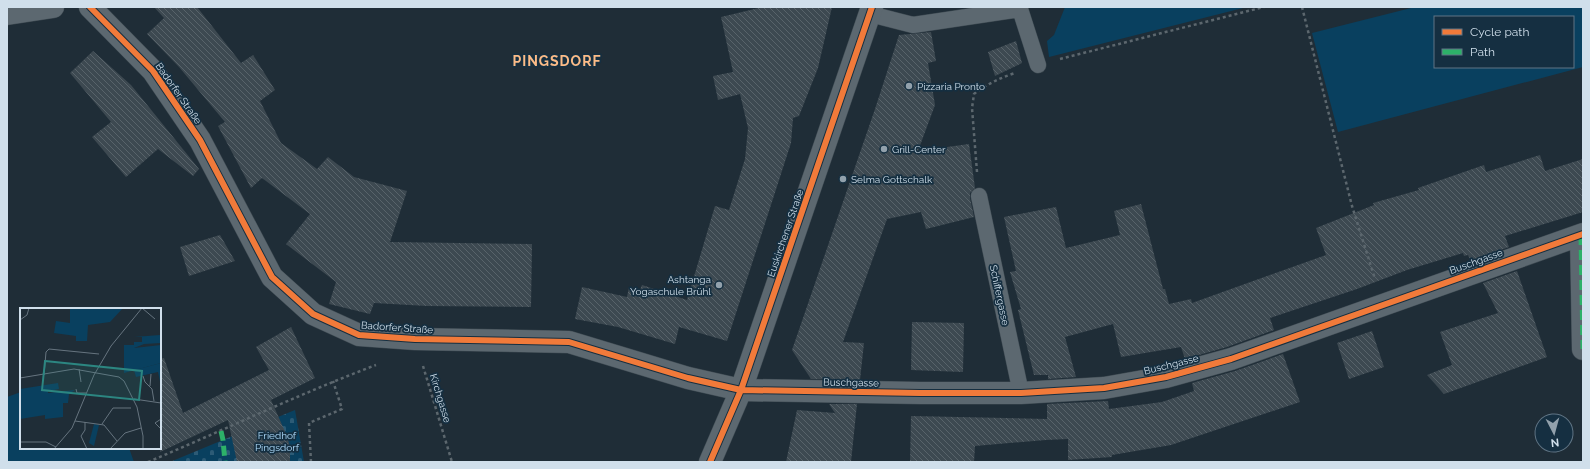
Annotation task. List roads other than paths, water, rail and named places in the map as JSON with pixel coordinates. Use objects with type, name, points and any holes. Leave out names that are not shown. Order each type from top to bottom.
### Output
[{"type":"street","points":[[7,14],[53,7]]},
{"type":"street","name":"Badorfer Straße","points":[[90,7],[153,71],[200,140],[272,277],[313,314],[359,335],[414,339],[569,342],[688,378],[741,390]]},
{"type":"street","name":"Euskirchener Straße","points":[[710,462],[741,390],[871,11]]},
{"type":"street","points":[[1582,234],[1583,349]]},
{"type":"street","name":"Buschgasse","points":[[741,390],[1021,393],[1104,388],[1166,377],[1231,359],[1582,234]]},
{"type":"lane","points":[[871,11],[913,25],[1020,9],[1038,65]]},
{"type":"lane","name":"Schiffergasse","points":[[979,196],[1021,393]]},
{"type":"place","name":"Pizzaria Pronto","points":[[909,86]]},
{"type":"place","name":"Grill-Center","points":[[884,149]]},
{"type":"place","name":"Selma Gottschalk","points":[[843,179]]},
{"type":"place","name":"Ashtanga Yogaschule Brühl","points":[[719,285]]},
{"type":"district","name":"PINGSDORF","points":[[557,61]]},
{"type":"park label","name":"Friedhof Pingsdorf","points":[[277,440]]}]
